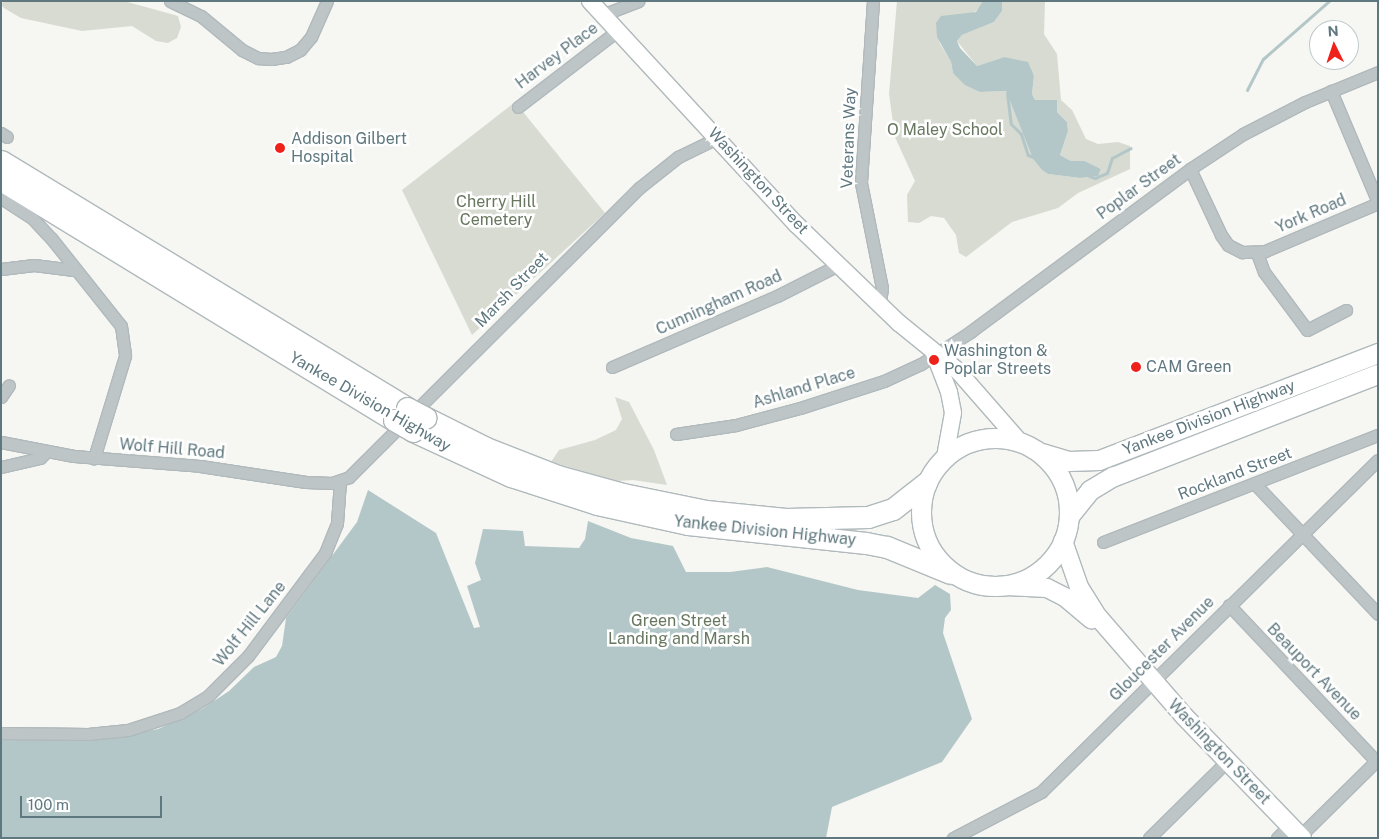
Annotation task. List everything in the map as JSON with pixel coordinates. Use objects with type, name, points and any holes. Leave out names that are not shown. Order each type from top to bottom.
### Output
[{"type":"highway","name":"Yankee Division Highway","points":[[1,161],[410,419],[558,476],[622,494],[706,511],[786,519],[868,517],[893,508],[926,483]]},
{"type":"highway","name":"Yankee Division Highway","points":[[1,180],[511,476],[597,504],[688,524],[866,542],[887,547],[950,572]]},
{"type":"highway","name":"Yankee Division Highway","points":[[1038,452],[1069,462],[1099,460],[1378,353]]},
{"type":"highway","name":"Yankee Division Highway","points":[[1069,516],[1084,495],[1112,477],[1378,374]]},
{"type":"highway","points":[[987,438],[1020,442],[1038,452],[1060,477],[1067,494],[1069,516],[1063,541],[1056,555],[1034,576],[1006,586],[976,584],[950,572],[933,554],[922,530],[920,509],[926,483],[945,456],[958,447],[987,438]]},
{"type":"main road","name":"Washington Street","points":[[590,1],[838,265],[934,353],[957,370],[1020,442]]},
{"type":"main road","name":"Washington Street","points":[[934,353],[949,392],[953,412],[945,456]]},
{"type":"main road","name":"Washington Street","points":[[1063,541],[1079,587],[1089,605],[1138,665]]},
{"type":"main road","name":"Washington Street","points":[[1006,586],[1035,586],[1052,591],[1075,605],[1138,665],[1292,834]]},
{"type":"street","points":[[170,1],[201,16],[242,50],[258,58],[271,60],[293,55],[306,44],[327,1]]},
{"type":"street","points":[[602,15],[638,1]]},
{"type":"street","name":"Veterans Way","points":[[872,1],[861,183],[882,288],[880,303]]},
{"type":"street","name":"Harvey Place","points":[[518,107],[617,31]]},
{"type":"street","name":"Poplar Street","points":[[934,353],[970,332],[1190,169],[1249,131],[1331,91],[1378,72]]},
{"type":"street","points":[[1331,91],[1378,203]]},
{"type":"street","name":"Marsh Street","points":[[340,481],[358,472],[559,264],[639,188],[678,157],[719,137]]},
{"type":"street","points":[[1190,169],[1224,241],[1236,250],[1257,253],[1264,272],[1307,330],[1346,310]]},
{"type":"street","points":[[1,198],[41,226],[74,270],[115,315],[125,339],[120,376],[94,458]]},
{"type":"street","name":"York Road","points":[[1257,253],[1378,203]]},
{"type":"street","points":[[1,269],[34,265],[74,270]]},
{"type":"street","name":"Cunningham Road","points":[[612,367],[777,296],[838,265]]},
{"type":"street","name":"Ashland Place","points":[[676,434],[736,425],[884,382],[920,364],[934,353]]},
{"type":"street","points":[[1,397],[9,385]]},
{"type":"street","name":"Rockland Street","points":[[1103,542],[1378,435]]},
{"type":"street","name":"Wolf Hill Road","points":[[1,442],[46,452],[94,458],[200,466],[318,483],[340,481]]},
{"type":"street","points":[[1,467],[40,458],[46,452]]},
{"type":"street","name":"Gloucester Avenue","points":[[958,837],[1041,792],[1152,680],[1378,460]]},
{"type":"street","name":"Wolf Hill Lane","points":[[1,733],[88,734],[128,730],[173,716],[208,696],[248,656],[325,552],[337,523],[340,481]]},
{"type":"street","points":[[1255,484],[1378,614]]},
{"type":"street","name":"Beauport Avenue","points":[[1230,606],[1377,761]]},
{"type":"street","points":[[1149,838],[1227,761]]},
{"type":"street","points":[[1292,834],[1377,761]]},
{"type":"green space","points":[[5,1],[124,1],[178,16],[181,27],[177,38],[168,43],[156,41],[132,26],[82,31],[21,18],[4,8],[1,4]]},
{"type":"green space","name":"O Maley School","points":[[897,1],[983,1],[983,5],[939,42],[951,62],[953,73],[980,92],[1006,91],[1033,159],[1042,170],[1048,174],[1080,178],[1098,176],[1101,169],[1085,161],[1071,161],[1060,155],[1068,131],[1067,122],[1057,112],[1035,100],[1032,94],[1034,76],[1004,57],[977,66],[957,41],[962,35],[994,22],[1002,11],[1002,1],[1045,1],[1044,34],[1057,54],[1061,100],[1072,110],[1086,139],[1098,144],[1118,142],[1130,146],[1130,169],[1078,193],[1058,208],[1012,222],[966,257],[959,253],[956,235],[944,218],[931,216],[919,223],[908,222],[907,195],[915,181],[895,137],[889,94]]},
{"type":"green space","name":"Cherry Hill Cemetery","points":[[515,102],[605,213],[472,335],[402,190]]},
{"type":"green space","points":[[615,397],[629,402],[654,450],[667,485],[633,480],[617,481],[551,462],[559,450],[595,440],[616,430],[622,419]]},
{"type":"shaded area","points":[[983,1],[1002,1],[1002,11],[994,22],[962,35],[957,41],[960,48],[977,66],[1004,57],[1028,62],[1034,76],[1032,94],[1035,100],[1057,100],[1057,112],[1067,122],[1068,131],[1060,155],[1071,161],[1085,161],[1101,169],[1098,176],[1080,178],[1048,174],[1042,170],[1033,159],[1006,91],[980,92],[965,85],[953,73],[951,62],[937,37],[936,23],[941,16],[976,12]]},
{"type":"shaded area","points":[[368,490],[436,533],[474,628],[480,627],[467,586],[481,580],[475,563],[483,529],[523,531],[525,546],[579,548],[585,539],[588,521],[631,538],[673,546],[686,572],[730,572],[767,567],[858,590],[918,598],[935,585],[950,594],[951,610],[945,618],[943,633],[972,719],[942,762],[832,807],[826,838],[1,838],[1,739],[118,736],[158,729],[202,709],[229,691],[254,667],[276,657],[282,646],[286,618],[357,522]]},
{"type":"waterway","points":[[1247,90],[1263,59],[1329,1]]},
{"type":"waterway","points":[[1007,93],[1011,124],[1021,134],[1028,155],[1036,158]]},
{"type":"waterway","points":[[1089,176],[1095,178],[1107,173],[1112,158],[1131,148]]},
{"type":"place","name":"Addison Gilbert Hospital","points":[[280,148]]},
{"type":"place","name":"Washington & Poplar Streets","points":[[934,360]]},
{"type":"place","name":"CAM Green","points":[[1136,367]]},
{"type":"park label","name":"Green Street Landing and Marsh","points":[[679,630]]}]
